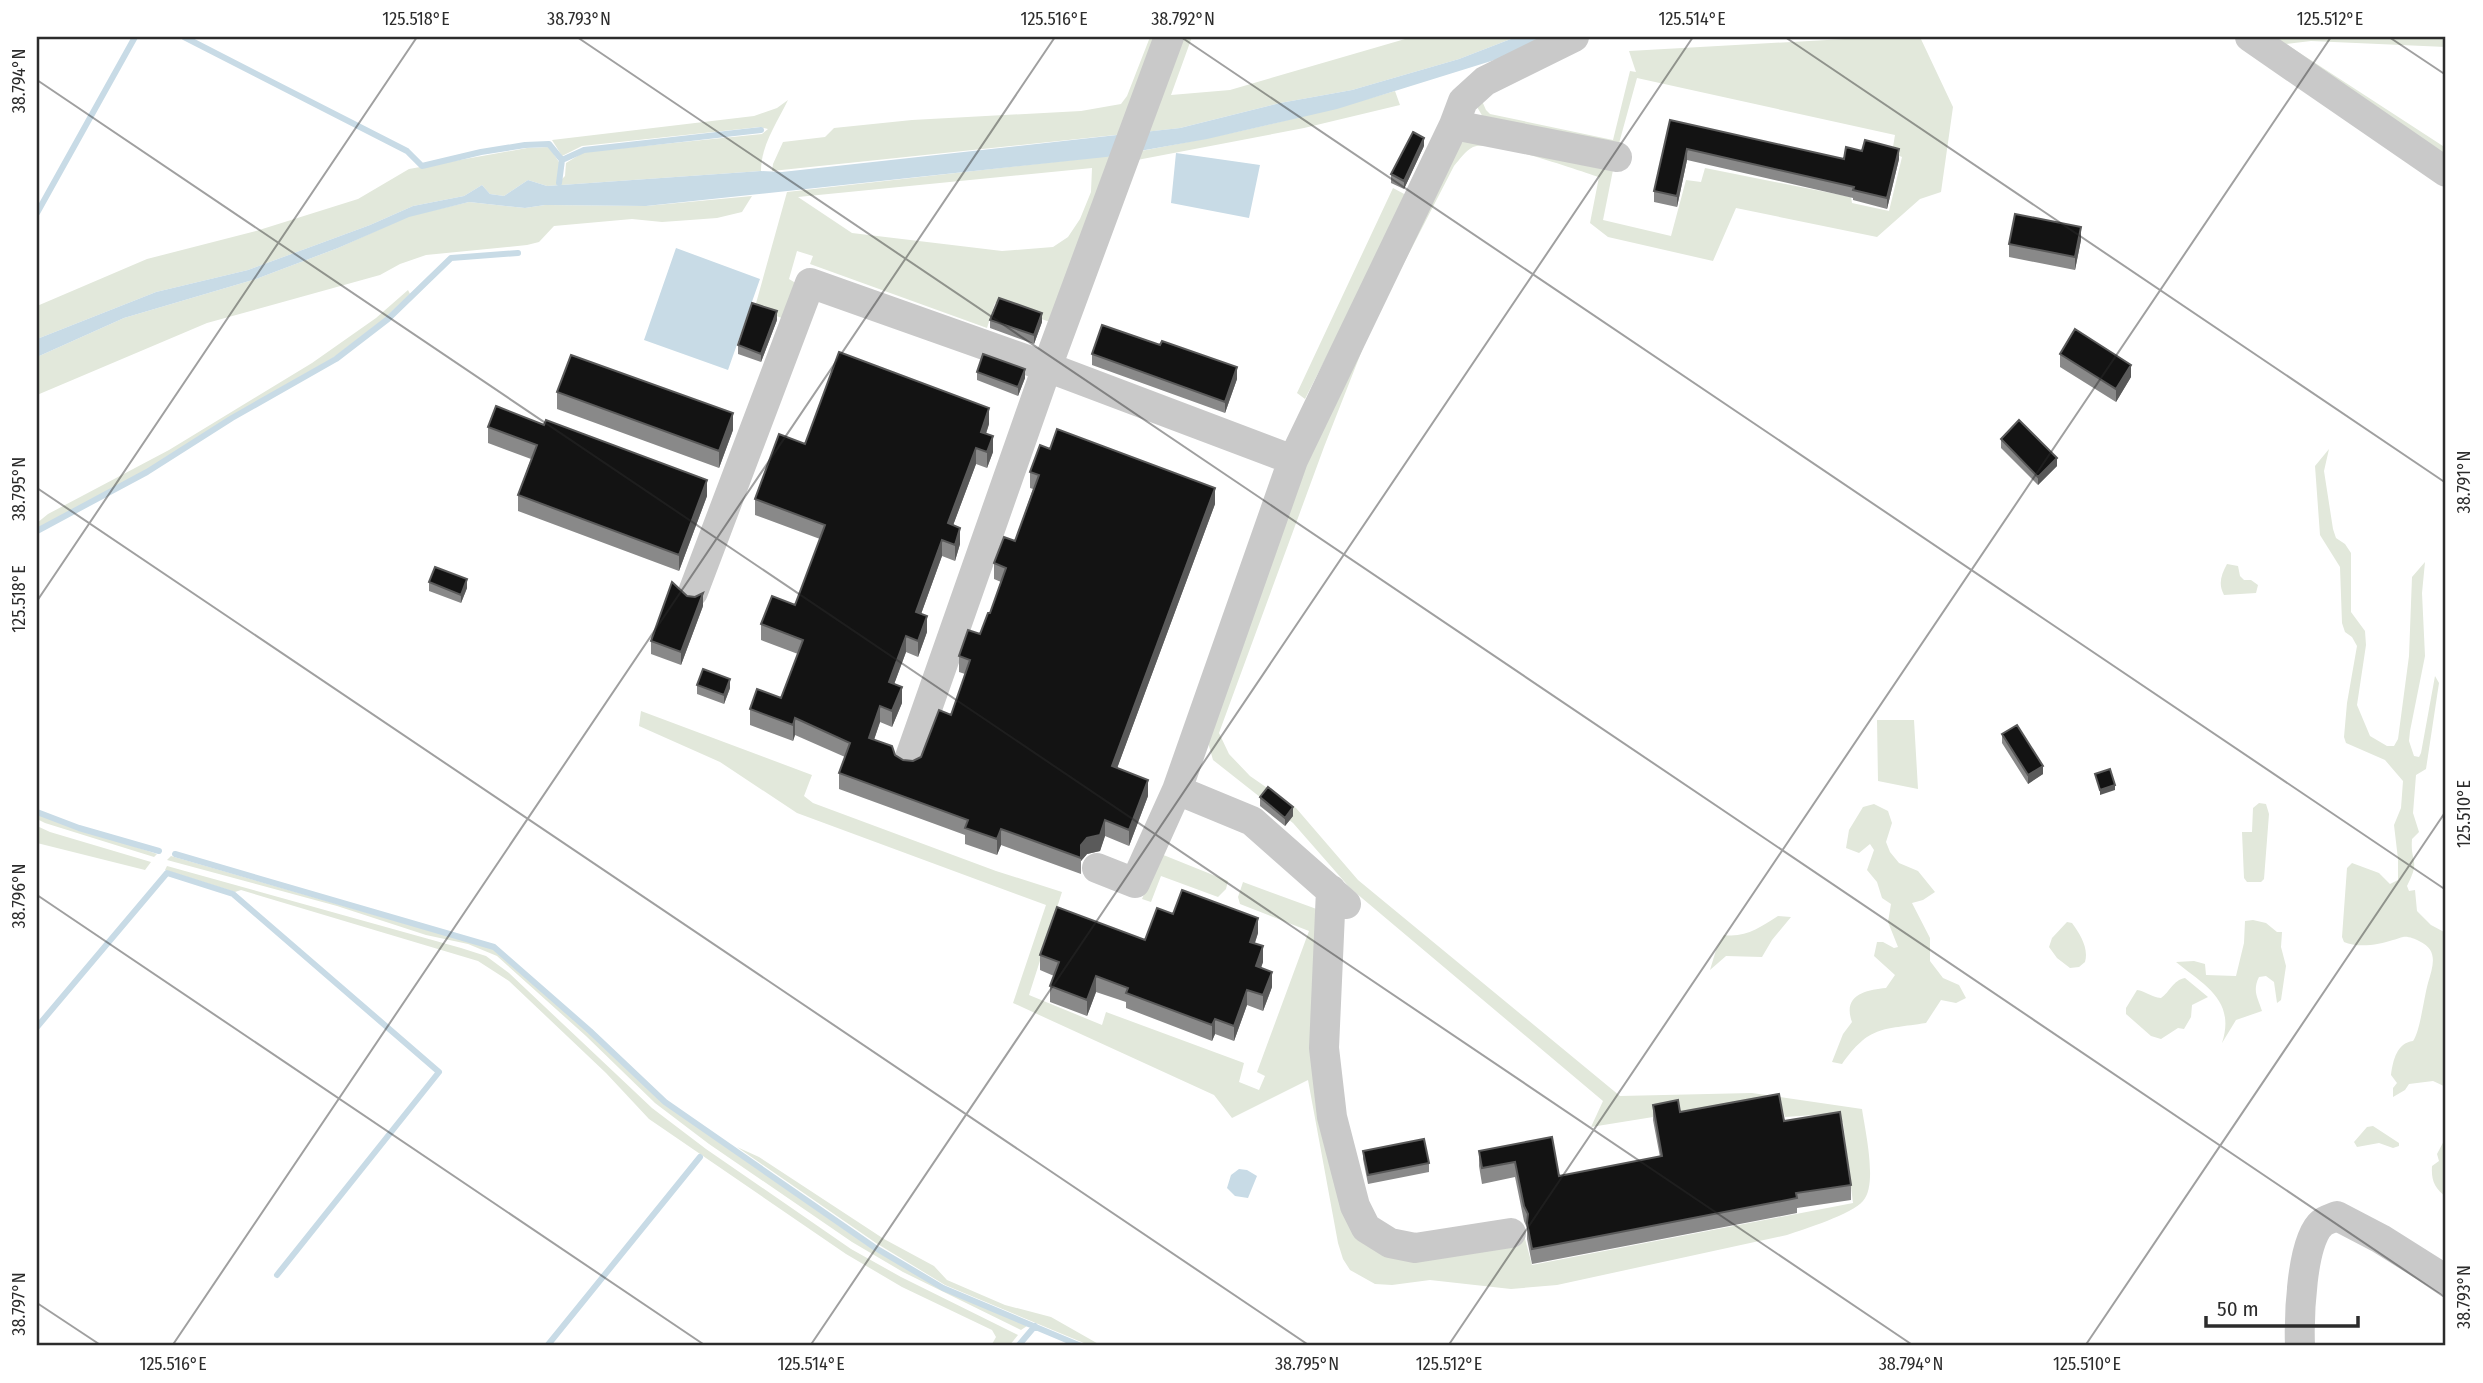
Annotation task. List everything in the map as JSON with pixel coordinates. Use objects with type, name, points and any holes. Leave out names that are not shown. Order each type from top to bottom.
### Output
[{"type":"street","points":[[909,760],[1047,367],[1169,37]]},
{"type":"street","points":[[1097,868],[1135,883],[1177,790],[1293,460],[1454,125],[1463,101],[1485,81],[1573,37]]},
{"type":"street","points":[[2250,37],[2446,172]]},
{"type":"street","points":[[1454,125],[1617,157]]},
{"type":"street","points":[[693,592],[810,283],[1047,367],[1293,460]]},
{"type":"street","points":[[1177,790],[1252,821],[1340,898],[1325,999],[1326,1062],[1332,1117],[1355,1206],[1366,1228],[1390,1243],[1415,1248],[1511,1233]]},
{"type":"street","points":[[2300,1346],[2299,1319],[2303,1279],[2312,1237],[2322,1223],[2337,1216],[2381,1239],[2446,1280]]},
{"type":"shaded area","points":[[1150,37],[1160,37],[1125,134],[772,171],[783,142],[825,137],[834,128],[912,120],[1081,111],[1121,104],[1127,96]]},
{"type":"shaded area","points":[[1181,37],[1192,37],[1171,95],[1230,90],[1412,37],[1516,37],[1459,59],[1352,90],[1280,103],[1180,128],[1145,132]]},
{"type":"shaded area","points":[[1920,37],[1953,107],[1941,192],[1920,199],[1877,237],[1736,208],[1713,261],[1608,237],[1590,223],[1599,177],[1497,147],[1473,147],[1465,153],[1454,166],[1372,325],[1324,447],[1219,733],[1229,754],[1250,776],[1296,808],[1358,880],[1620,1096],[1752,1093],[1862,1109],[1870,1183],[1863,1201],[1849,1211],[1787,1235],[1557,1285],[1511,1289],[1430,1280],[1392,1285],[1375,1284],[1350,1270],[1343,1259],[1308,1080],[1232,1118],[1214,1095],[1013,1003],[1046,905],[797,813],[720,762],[639,726],[641,711],[812,775],[804,796],[813,803],[996,871],[1062,892],[1029,995],[1102,1025],[1106,1012],[1244,1063],[1239,1082],[1259,1090],[1265,1076],[1257,1072],[1309,931],[1240,904],[1238,897],[1243,882],[1322,911],[1318,1025],[1367,1237],[1524,1235],[1532,1265],[1853,1203],[1843,1122],[1830,1125],[1828,1114],[1785,1117],[1782,1107],[1678,1113],[1591,1127],[1603,1101],[1350,888],[1293,823],[1213,760],[1207,739],[1302,459],[1457,147],[1466,139],[1613,170],[1603,220],[1671,236],[1686,180],[1701,182],[1705,168],[1851,197],[1852,203],[1889,211],[1902,157],[1892,153],[1895,135],[1637,78],[1618,147],[1484,119],[1476,105],[1482,101],[1490,114],[1613,140],[1630,71],[1636,72],[1629,51]]},
{"type":"shaded area","points":[[2277,39],[2446,39],[2446,47],[2311,41],[2286,44],[2446,148],[2446,167]]},
{"type":"shaded area","points":[[1395,91],[1400,105],[1304,128],[1137,160],[1141,151],[1269,124]]},
{"type":"shaded area","points":[[788,100],[767,143],[761,171],[547,186],[528,180],[504,196],[490,194],[482,185],[464,196],[413,206],[370,225],[248,270],[156,292],[37,339],[37,306],[147,259],[256,231],[358,199],[409,169],[527,148],[549,147],[559,162],[559,182],[565,176],[566,163],[584,152],[762,134],[768,129],[760,127],[582,146],[562,156],[552,140],[754,116],[777,108]]},
{"type":"shaded area","points":[[1116,155],[1053,323],[995,303],[987,328],[810,264],[813,256],[797,251],[789,279],[799,285],[784,319],[755,307],[787,192]],"holes":[[[1092,168],[1091,192],[1080,219],[1068,237],[1053,247],[1002,251],[852,233],[798,197]]]},
{"type":"shaded area","points":[[1393,188],[1408,196],[1305,399],[1297,393]]},
{"type":"shaded area","points":[[752,196],[742,212],[717,218],[662,222],[632,219],[554,226],[539,242],[527,245],[426,255],[400,264],[380,275],[207,323],[37,395],[37,357],[124,318],[256,279],[338,248],[409,216],[469,202],[525,208],[545,205],[646,206]]},
{"type":"shaded area","points":[[408,290],[410,294],[384,319],[333,358],[231,416],[143,472],[37,529],[37,523],[48,514],[169,450],[312,363],[376,318]]},
{"type":"shaded area","points":[[2329,449],[2324,471],[2333,529],[2336,538],[2345,544],[2351,553],[2351,612],[2365,631],[2366,645],[2357,705],[2370,736],[2387,746],[2394,746],[2398,739],[2409,656],[2412,577],[2425,562],[2422,593],[2425,656],[2409,741],[2414,756],[2419,757],[2421,753],[2435,676],[2439,683],[2426,769],[2416,775],[2413,813],[2419,832],[2412,839],[2414,866],[2407,886],[2409,891],[2415,890],[2417,911],[2431,925],[2446,933],[2446,1087],[2433,1081],[2409,1084],[2405,1090],[2393,1097],[2393,1088],[2397,1083],[2391,1075],[2393,1064],[2403,1045],[2413,1041],[2415,1036],[2433,959],[2430,949],[2409,937],[2362,945],[2344,942],[2342,937],[2347,868],[2352,863],[2379,873],[2390,884],[2398,880],[2394,825],[2401,808],[2403,781],[2385,760],[2346,743],[2344,737],[2357,646],[2345,632],[2342,623],[2340,567],[2320,535],[2315,466]]},
{"type":"shaded area","points":[[2227,564],[2238,566],[2240,576],[2244,580],[2251,580],[2258,585],[2256,593],[2224,595],[2221,580]]},
{"type":"shaded area","points":[[1877,720],[1914,720],[1918,789],[1878,781]]},
{"type":"shaded area","points":[[2259,803],[2266,804],[2269,814],[2264,879],[2261,882],[2247,882],[2244,878],[2242,832],[2252,832],[2253,808]]},
{"type":"shaded area","points":[[1874,804],[1888,811],[1892,823],[1886,842],[1890,852],[1899,863],[1918,871],[1935,892],[1912,903],[1930,938],[1930,961],[1943,978],[1959,985],[1966,998],[1956,1003],[1941,1000],[1926,1023],[1878,1031],[1861,1042],[1842,1064],[1832,1062],[1843,1034],[1852,1022],[1850,1006],[1853,1000],[1871,990],[1886,988],[1895,975],[1874,956],[1877,942],[1898,947],[1888,922],[1891,904],[1882,898],[1877,882],[1867,870],[1874,850],[1870,844],[1859,853],[1846,848],[1849,830],[1863,807]]},
{"type":"shaded area","points":[[37,814],[157,854],[154,857],[45,823],[37,819]]},
{"type":"shaded area","points":[[37,826],[151,862],[145,870],[37,843]]},
{"type":"shaded area","points":[[1161,854],[1228,881],[1226,889],[1218,897],[1161,876],[1151,902],[1142,899]]},
{"type":"shaded area","points":[[171,856],[493,949],[589,1033],[664,1104],[874,1250],[945,1290],[1027,1326],[1021,1330],[903,1272],[852,1242],[709,1144],[655,1103],[497,956],[468,944],[426,935],[337,906],[167,860]]},
{"type":"shaded area","points":[[167,866],[486,956],[509,973],[652,1108],[706,1149],[851,1249],[1018,1335],[1009,1346],[991,1346],[996,1337],[992,1330],[902,1287],[846,1254],[649,1119],[606,1073],[509,981],[478,961],[241,890],[235,892],[165,870]]},
{"type":"shaded area","points":[[1778,916],[1791,917],[1762,957],[1726,956],[1710,970],[1724,935],[1746,933]]},
{"type":"shaded area","points":[[2245,921],[2266,923],[2277,932],[2282,932],[2281,947],[2286,966],[2281,1000],[2277,1003],[2274,982],[2266,976],[2259,977],[2256,990],[2262,1011],[2236,1020],[2222,1043],[2225,1015],[2221,1005],[2207,986],[2176,962],[2194,961],[2205,964],[2206,975],[2236,976],[2244,943]]},
{"type":"shaded area","points":[[2067,922],[2072,923],[2085,946],[2085,962],[2079,967],[2070,968],[2057,958],[2049,947],[2052,938]]},
{"type":"shaded area","points":[[2185,978],[2208,997],[2192,1005],[2191,1017],[2184,1029],[2178,1028],[2161,1039],[2151,1036],[2126,1014],[2126,1008],[2137,990],[2161,998],[2177,981]]},
{"type":"shaded area","points":[[2373,1126],[2399,1143],[2399,1146],[2393,1148],[2379,1143],[2357,1147],[2354,1142],[2367,1127]]},
{"type":"shaded area","points":[[2446,1137],[2446,1197],[2435,1184],[2432,1166],[2439,1161],[2437,1154]]},
{"type":"shaded area","points":[[737,1147],[759,1157],[884,1239],[934,1266],[947,1280],[1005,1305],[1051,1317],[1102,1346],[1091,1346],[945,1285],[876,1243]]},
{"type":"water","points":[[1516,37],[1548,37],[1517,53],[1337,109],[1207,139],[1106,157],[646,206],[545,205],[525,208],[469,202],[409,217],[256,279],[124,318],[37,357],[37,339],[156,292],[248,270],[370,225],[413,206],[464,196],[482,185],[490,194],[504,196],[528,180],[547,186],[761,171],[782,172],[1180,128],[1280,103],[1352,90],[1459,59]]},
{"type":"water","points":[[1176,153],[1260,165],[1249,218],[1171,203]]},
{"type":"water","points":[[676,248],[760,279],[728,370],[644,340]]},
{"type":"water","points":[[1239,1169],[1257,1176],[1248,1198],[1235,1196],[1227,1188],[1231,1175]]},
{"type":"building","points":[[1670,120],[1844,159],[1846,147],[1862,151],[1865,140],[1899,149],[1887,198],[1853,190],[1854,187],[1687,149],[1677,196],[1654,191]]},
{"type":"building","points":[[1413,132],[1424,138],[1404,181],[1391,174]]},
{"type":"building","points":[[2015,214],[2081,227],[2075,257],[2009,244]]},
{"type":"building","points":[[999,298],[1042,313],[1034,335],[990,320]]},
{"type":"building","points":[[752,303],[777,311],[761,354],[738,345]]},
{"type":"building","points":[[1102,325],[1160,345],[1162,341],[1237,367],[1225,402],[1092,354]]},
{"type":"building","points":[[2075,329],[2131,365],[2116,389],[2060,354]]},
{"type":"building","points":[[839,352],[989,408],[981,432],[993,436],[987,452],[976,448],[948,523],[960,528],[955,545],[942,540],[916,612],[927,616],[918,641],[906,636],[889,682],[902,687],[892,711],[880,706],[869,738],[892,746],[895,755],[903,760],[913,761],[921,757],[939,710],[951,715],[970,660],[959,656],[968,630],[980,634],[990,613],[1006,568],[994,563],[1004,537],[1015,541],[1039,475],[1030,472],[1040,445],[1050,449],[1057,429],[1215,488],[1112,766],[1148,780],[1129,830],[1105,820],[1100,835],[1087,838],[1081,845],[1081,858],[1001,829],[997,839],[965,828],[968,820],[839,773],[850,743],[795,718],[793,725],[750,709],[757,689],[781,698],[803,640],[761,624],[772,596],[795,605],[825,525],[755,499],[779,434],[805,444]]},
{"type":"building","points":[[983,354],[1025,369],[1018,387],[977,372]]},
{"type":"building","points":[[571,355],[733,413],[719,451],[557,392]]},
{"type":"building","points":[[496,406],[544,425],[546,420],[707,480],[679,555],[518,495],[537,445],[488,427]]},
{"type":"building","points":[[2019,420],[2057,458],[2038,477],[2001,439]]},
{"type":"building","points":[[435,567],[467,579],[461,595],[429,582]]},
{"type":"building","points":[[672,582],[687,596],[695,597],[703,593],[681,652],[651,641]]},
{"type":"building","points":[[703,669],[730,679],[724,695],[697,685]]},
{"type":"building","points":[[2017,725],[2043,766],[2028,775],[2002,734]]},
{"type":"building","points":[[2110,769],[2115,785],[2100,790],[2095,774]]},
{"type":"building","points":[[1268,787],[1293,807],[1285,818],[1260,797]]},
{"type":"building","points":[[1182,890],[1258,918],[1250,942],[1263,946],[1256,966],[1272,972],[1263,995],[1247,990],[1234,1026],[1215,1019],[1212,1025],[1126,993],[1128,988],[1096,976],[1087,1000],[1050,986],[1059,962],[1040,955],[1057,907],[1145,940],[1157,908],[1173,914]]},
{"type":"building","points":[[1779,1094],[1784,1121],[1840,1112],[1851,1185],[1796,1193],[1797,1198],[1532,1249],[1528,1214],[1515,1162],[1482,1168],[1479,1151],[1552,1137],[1559,1176],[1662,1156],[1653,1105],[1678,1100],[1680,1112]]},
{"type":"building","points":[[1424,1139],[1429,1163],[1368,1175],[1363,1151]]},
{"type":"waterway","points":[[37,213],[135,37]]},
{"type":"waterway","points":[[184,37],[407,151],[422,166],[525,145],[549,144],[562,160]]},
{"type":"waterway","points":[[559,183],[562,160],[584,150],[761,130]]},
{"type":"waterway","points":[[37,531],[147,472],[232,418],[336,359],[388,319],[451,258],[518,253]]},
{"type":"waterway","points":[[37,812],[79,828],[159,851]]},
{"type":"waterway","points":[[175,854],[494,947],[590,1031],[665,1102],[874,1247],[943,1288],[1081,1346]]},
{"type":"waterway","points":[[37,1027],[167,873],[233,894],[439,1072],[277,1275]]},
{"type":"waterway","points":[[547,1346],[700,1157]]},
{"type":"waterway","points":[[1018,1346],[1035,1326]]}]
